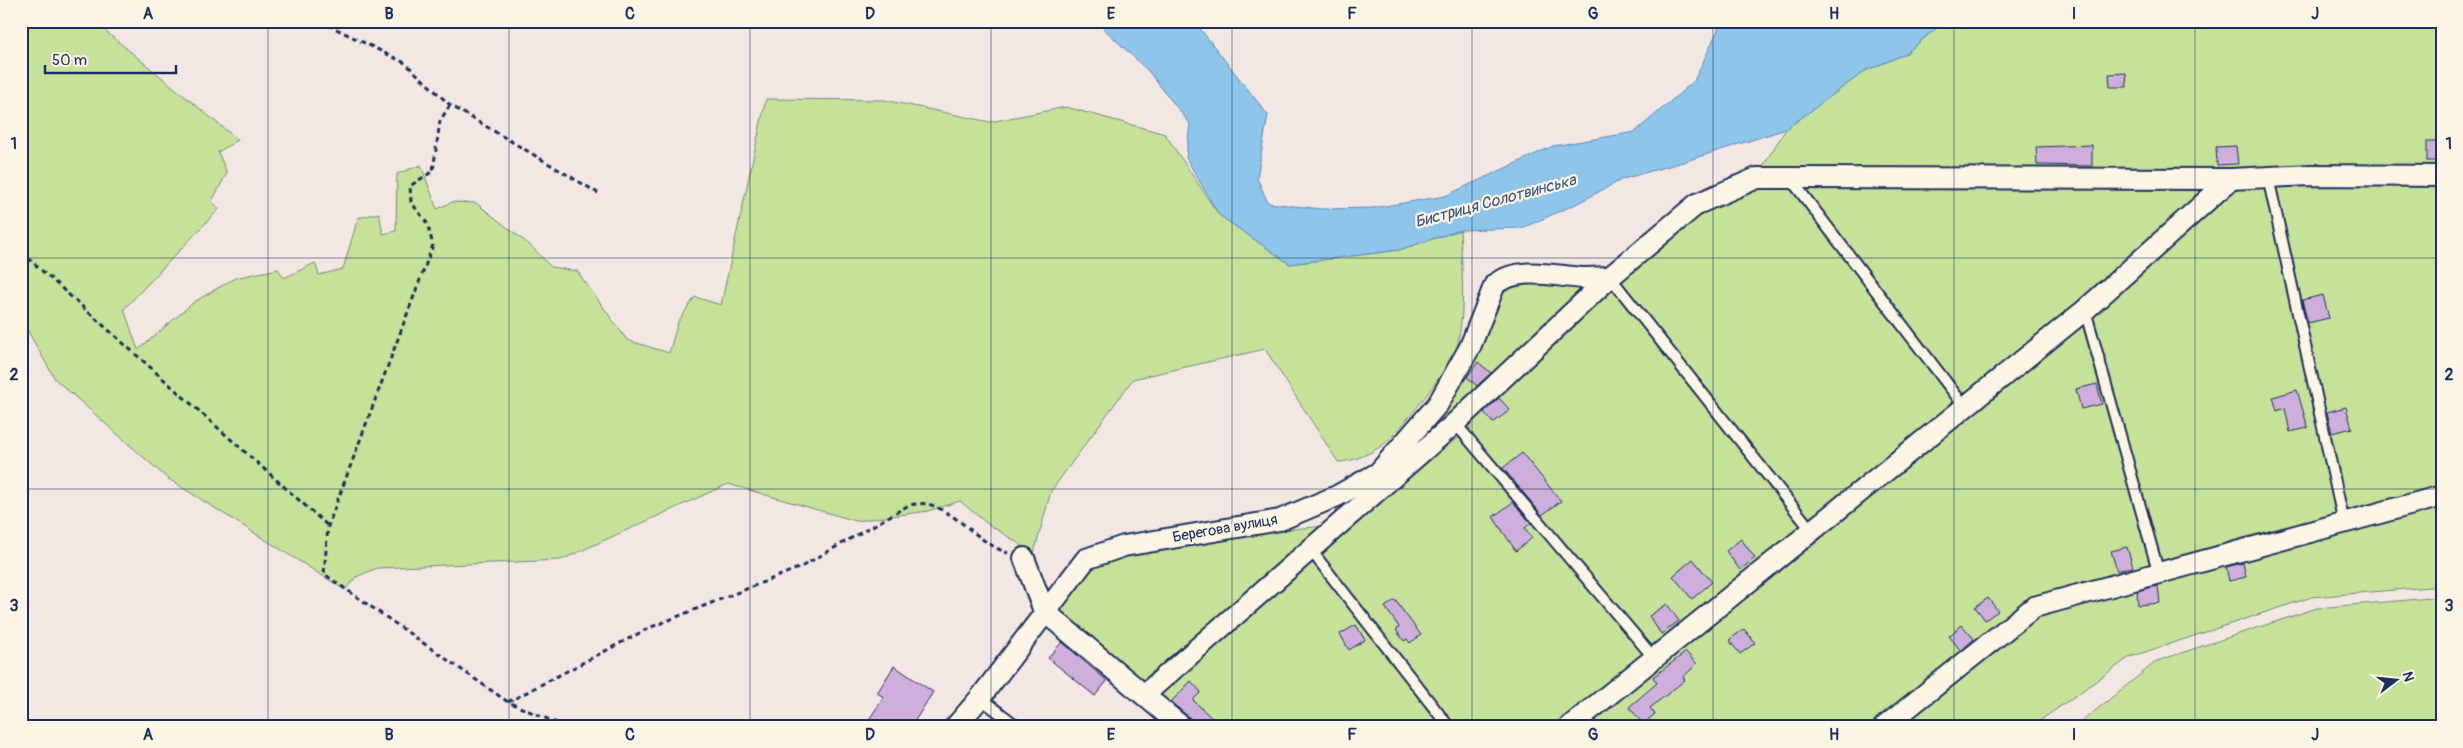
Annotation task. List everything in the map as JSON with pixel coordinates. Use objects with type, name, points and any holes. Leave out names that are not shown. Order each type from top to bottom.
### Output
[{"type":"street","points":[[1145,694],[1455,423],[1610,277],[1697,204],[1757,178],[2231,179],[2311,174],[2442,176]]},
{"type":"street","points":[[1569,727],[2085,310],[2231,179]]},
{"type":"street","name":"Берегова вулиця","points":[[955,727],[980,698],[1044,611],[1086,559],[1124,546],[1280,520],[1337,496],[1378,473],[1438,404],[1470,348],[1495,284],[1503,278],[1514,275],[1536,274],[1585,278],[1610,277]]},
{"type":"street","points":[[1884,727],[2034,608],[2442,496]]},
{"type":"street","points":[[1024,558],[1044,611],[1182,727]]},
{"type":"lane","points":[[2268,177],[2344,523]]},
{"type":"lane","points":[[1790,178],[1965,407]]},
{"type":"lane","points":[[1610,277],[1812,531]]},
{"type":"lane","points":[[2085,310],[2159,574]]},
{"type":"lane","points":[[1455,423],[1654,658]]},
{"type":"lane","points":[[1310,549],[1449,727]]},
{"type":"lane","points":[[980,698],[1018,727]]},
{"type":"path","points":[[320,21],[405,63],[450,105],[598,193]]},
{"type":"path","points":[[450,105],[440,121],[433,171],[410,186],[411,202],[427,223],[434,245],[328,526],[324,574],[508,702],[566,727]]},
{"type":"path","points":[[21,252],[328,526]]},
{"type":"path","points":[[508,702],[649,628],[801,567],[909,505],[927,504],[960,520],[992,548],[1024,558]]},
{"type":"green space","points":[[21,21],[93,21],[238,140],[218,152],[227,173],[212,201],[219,209],[124,309],[138,350],[194,302],[235,278],[278,269],[284,278],[315,263],[319,275],[343,269],[358,218],[379,213],[383,234],[396,231],[397,174],[421,165],[437,209],[452,202],[476,203],[531,246],[551,267],[577,271],[627,340],[669,353],[678,322],[695,297],[721,305],[766,99],[884,100],[990,122],[1066,107],[1165,134],[1219,215],[1290,264],[1399,250],[1460,230],[1462,318],[1457,347],[1454,355],[1436,382],[1391,438],[1374,451],[1344,462],[1338,462],[1265,349],[1133,379],[1051,491],[1034,553],[985,522],[960,501],[928,511],[856,521],[728,484],[561,560],[377,568],[356,577],[345,590],[167,478],[55,379],[21,319],[21,116],[23,114],[21,112]]},
{"type":"green space","points":[[1945,21],[2442,21],[2442,586],[2312,597],[2130,657],[2031,727],[1185,727],[1050,608],[1088,560],[1237,534],[1348,524],[1406,476],[1472,428],[1420,441],[1446,408],[1483,344],[1488,316],[1500,289],[1534,277],[1586,282],[1688,213],[1753,182],[1786,129],[1865,71],[1905,54]]},
{"type":"green space","points":[[2442,597],[2442,727],[2075,727],[2157,661],[2317,608]]},
{"type":"water","name":"Бистриця Солотвинська","points":[[1096,21],[1194,21],[1268,115],[1257,178],[1268,203],[1322,209],[1373,208],[1445,196],[1553,146],[1635,132],[1694,81],[1722,21],[1945,21],[1905,54],[1865,71],[1786,129],[1623,179],[1576,204],[1522,228],[1460,230],[1399,250],[1290,264],[1219,215],[1186,158],[1190,124],[1149,72]]},
{"type":"building","points":[[2126,73],[2127,87],[2110,87],[2109,74]]},
{"type":"building","points":[[2427,142],[2442,142],[2442,161],[2427,161]]},
{"type":"building","points":[[2092,145],[2092,166],[2037,165],[2036,147]]},
{"type":"building","points":[[2236,146],[2238,164],[2217,165],[2216,147]]},
{"type":"building","points":[[2323,295],[2329,318],[2308,323],[2302,300]]},
{"type":"building","points":[[1478,362],[1491,373],[1477,386],[1467,377]]},
{"type":"building","points":[[2097,384],[2102,404],[2081,409],[2076,389]]},
{"type":"building","points":[[2297,390],[2308,428],[2290,432],[2285,408],[2277,411],[2273,397]]},
{"type":"building","points":[[1499,398],[1510,410],[1493,423],[1484,412]]},
{"type":"building","points":[[2346,407],[2352,428],[2332,433],[2327,412]]},
{"type":"building","points":[[1522,453],[1561,501],[1542,515],[1503,468]]},
{"type":"building","points":[[1513,502],[1531,523],[1525,528],[1532,538],[1516,551],[1493,517]]},
{"type":"building","points":[[1741,539],[1755,558],[1740,570],[1726,551]]},
{"type":"building","points":[[2127,547],[2133,567],[2117,571],[2111,551]]},
{"type":"building","points":[[1693,559],[1712,582],[1692,599],[1673,576]]},
{"type":"building","points":[[2243,563],[2246,577],[2229,581],[2226,567]]},
{"type":"building","points":[[2158,586],[2160,603],[2138,605],[2137,591]]},
{"type":"building","points":[[1988,598],[1998,611],[1985,620],[1975,607]]},
{"type":"building","points":[[1395,600],[1421,635],[1410,643],[1407,639],[1404,641],[1396,630],[1399,627],[1385,607]]},
{"type":"building","points":[[1667,604],[1679,621],[1661,634],[1649,616]]},
{"type":"building","points":[[1356,625],[1365,640],[1349,650],[1340,634]]},
{"type":"building","points":[[1962,625],[1974,639],[1961,651],[1949,636]]},
{"type":"building","points":[[1744,629],[1755,643],[1740,654],[1729,640]]},
{"type":"building","points":[[1062,642],[1107,681],[1095,696],[1048,658]]},
{"type":"building","points":[[1686,652],[1697,664],[1683,677],[1685,680],[1650,708],[1655,714],[1643,724],[1629,707],[1657,683],[1653,677]]},
{"type":"building","points":[[894,666],[933,692],[911,727],[864,727],[884,697],[877,693]]},
{"type":"building","points":[[1191,681],[1201,692],[1193,700],[1221,727],[1194,727],[1190,718],[1171,702]]}]
